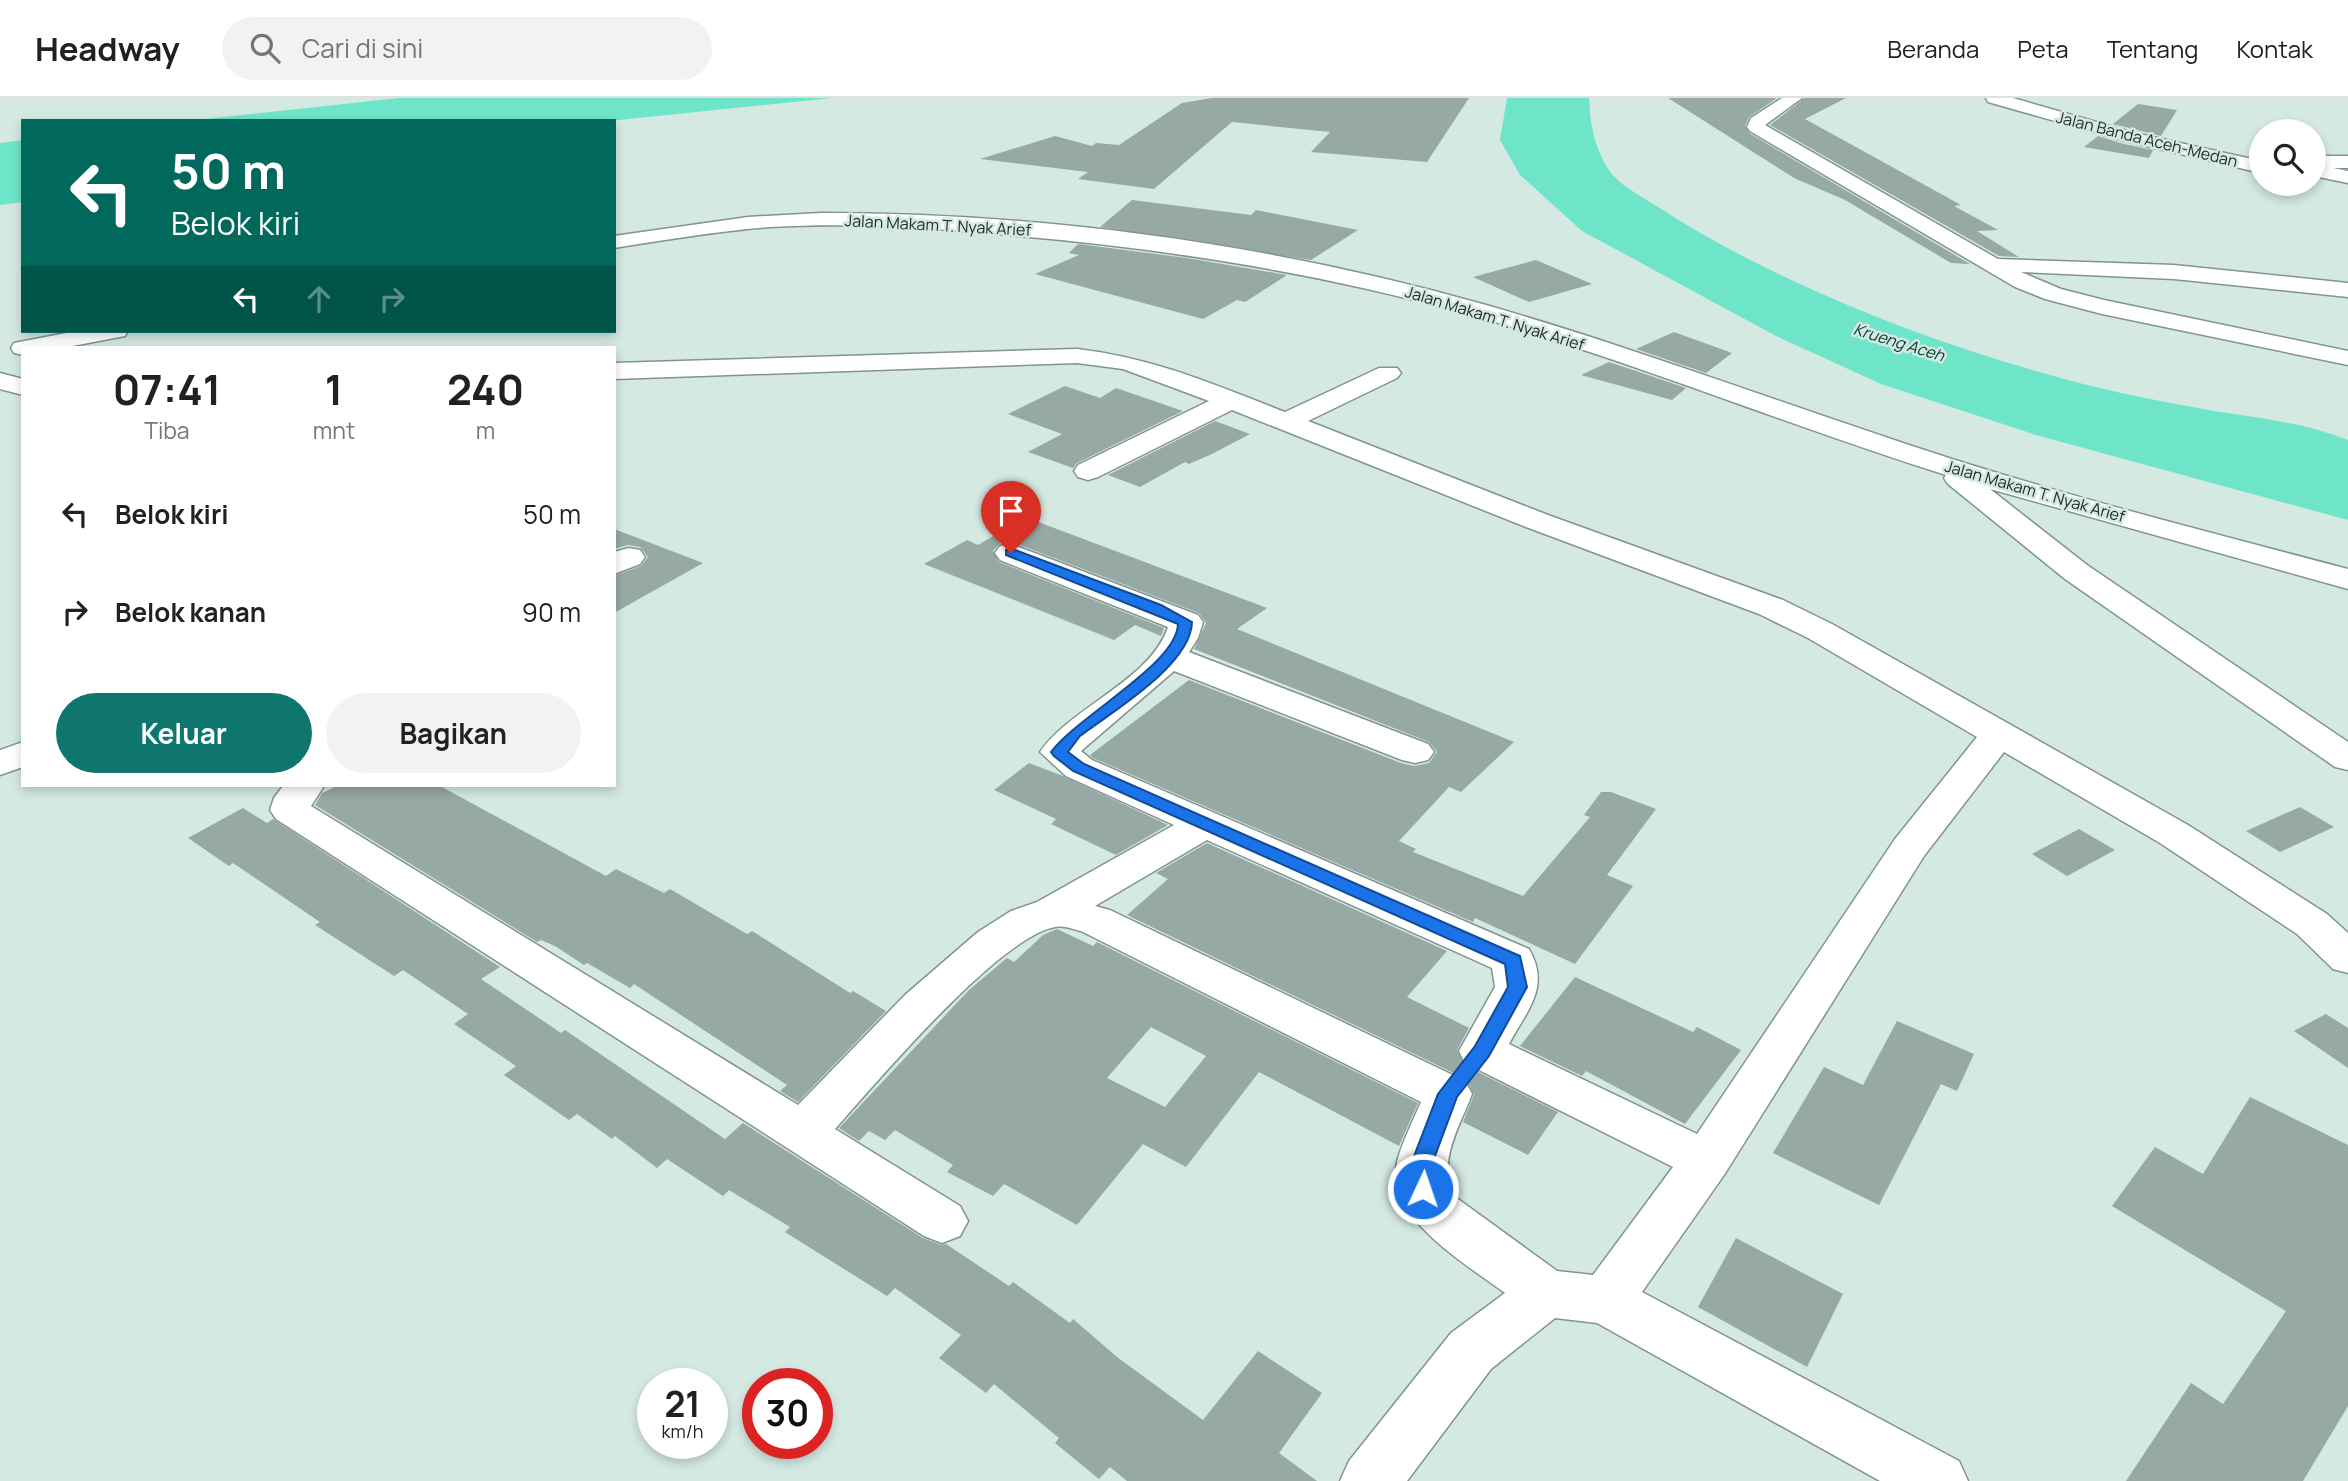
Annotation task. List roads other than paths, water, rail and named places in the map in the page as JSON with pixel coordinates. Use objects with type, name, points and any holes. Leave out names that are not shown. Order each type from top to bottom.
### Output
[{"type":"main road","points":[[1794,98],[1757,122],[1756,127],[2043,290],[2102,307],[2348,358]]},
{"type":"main road","name":"Jalan Banda Aceh-Medan","points":[[1993,98],[2131,137],[2249,164]]},
{"type":"main road","name":"Jalan Banda Aceh-Medan","points":[[2025,98],[2249,155]]},
{"type":"main road","points":[[2326,162],[2348,162]]},
{"type":"main road","points":[[2326,172],[2348,177]]},
{"type":"main road","points":[[2326,181],[2348,186]]},
{"type":"main road","name":"Jalan Makam T. Nyak Arief","points":[[616,242],[787,220],[854,219],[930,222],[1105,237],[1231,253],[1392,287],[1479,310],[1709,384],[1943,465],[2348,579]]},
{"type":"main road","points":[[1997,265],[2126,267],[2348,290]]},
{"type":"main road","points":[[34,346],[105,333]]},
{"type":"main road","points":[[0,353],[21,348]]},
{"type":"main road","points":[[616,371],[1077,356],[1138,366],[1537,521],[1770,607],[1820,631],[2174,834],[2312,924],[2348,958]]},
{"type":"main road","points":[[1285,422],[1388,373]]},
{"type":"main road","points":[[0,381],[21,386]]},
{"type":"main road","points":[[1088,471],[1231,400]]},
{"type":"main road","points":[[1943,465],[2076,572],[2348,759]]},
{"type":"main road","points":[[1011,553],[1156,608],[1185,622],[1185,634],[1170,657],[1075,733],[1059,752],[1079,768],[1513,960],[1517,987],[1482,1051],[1448,1094],[1422,1164],[1423,1189],[1440,1214],[1546,1293],[1606,1300],[1938,1481]]},
{"type":"main road","points":[[1170,657],[1415,752]]},
{"type":"main road","points":[[1606,1300],[1706,1161],[1909,848],[1999,734]]},
{"type":"main road","points":[[0,764],[21,754]]},
{"type":"main road","points":[[304,787],[293,798],[290,810],[942,1221]]},
{"type":"main road","points":[[802,1133],[915,1012],[1005,932],[1052,912],[1205,824]]},
{"type":"main road","points":[[1052,912],[1095,920],[1448,1094]]},
{"type":"main road","points":[[1482,1051],[1706,1161]]},
{"type":"main road","points":[[1370,1481],[1471,1351],[1546,1293]]},
{"type":"water","points":[[399,98],[833,98],[616,120],[205,119]]},
{"type":"water","name":"Krueng Aceh","points":[[1507,98],[1589,98],[1592,126],[1599,152],[1612,175],[1624,185],[1704,235],[1804,286],[1857,309],[1963,349],[2068,380],[2159,401],[2299,425],[2348,440],[2348,520],[2036,435],[1881,384],[1776,336],[1582,231],[1520,175],[1500,140]]},
{"type":"water","points":[[21,140],[21,202],[0,205],[0,143]]}]
